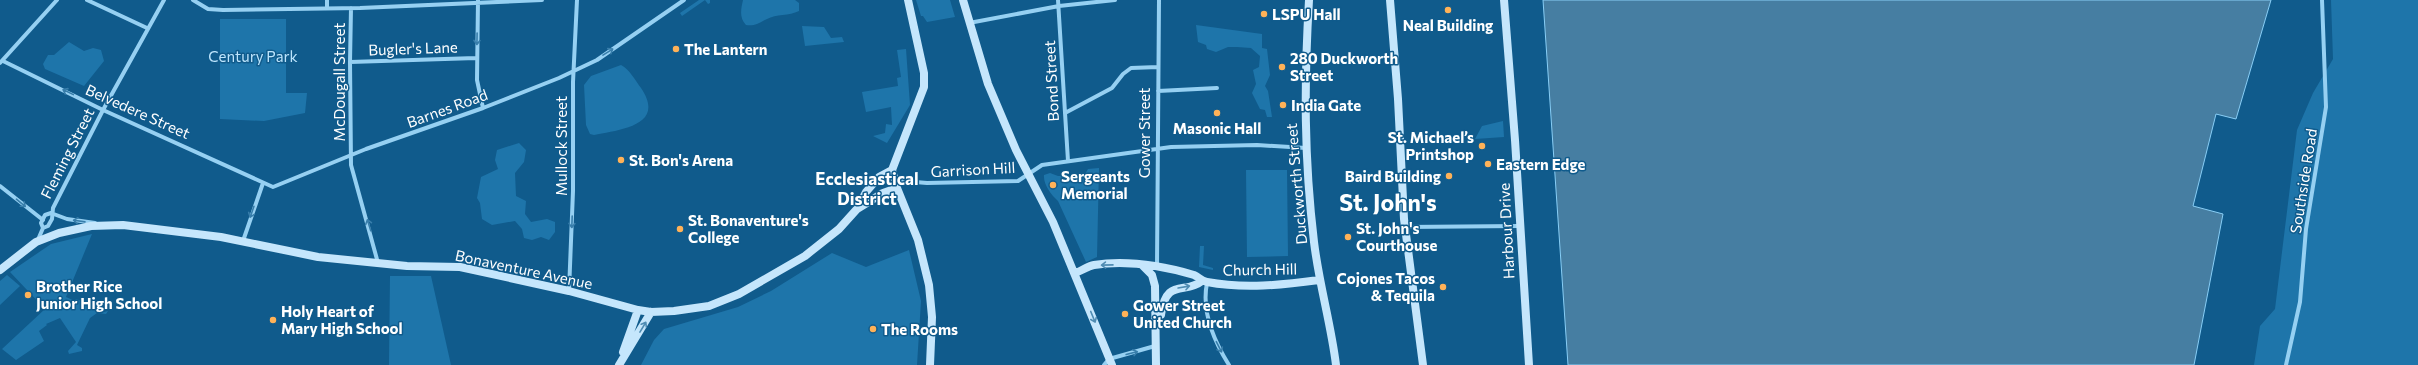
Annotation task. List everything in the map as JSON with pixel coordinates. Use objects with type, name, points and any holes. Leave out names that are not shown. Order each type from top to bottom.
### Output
[{"type":"street","points":[[1,62],[57,0]]},
{"type":"street","points":[[87,0],[147,28]]},
{"type":"street","name":"Fleming Street","points":[[36,242],[43,228],[48,226],[52,219],[51,213],[102,110],[164,0]]},
{"type":"street","points":[[193,0],[201,6],[215,10],[352,8],[478,1],[542,0]]},
{"type":"street","points":[[327,0],[327,8]]},
{"type":"street","name":"Mullock Street","points":[[569,291],[573,191],[574,71],[577,0]]},
{"type":"street","name":"Barnes Road","points":[[263,183],[274,187],[350,155],[483,108],[574,71],[621,44],[684,0]]},
{"type":"street","points":[[908,0],[924,73],[924,88],[920,102],[892,170],[897,188],[918,240],[929,285],[932,317],[930,365]]},
{"type":"street","points":[[963,0],[988,84],[1028,175],[1042,198],[1075,273],[1108,363],[1155,346]]},
{"type":"street","name":"Bond Street","points":[[1058,0],[1068,161]]},
{"type":"street","points":[[969,23],[1059,6],[1115,0]]},
{"type":"street","name":"Gower Street","points":[[1157,267],[1159,0]]},
{"type":"street","name":"Duckworth Street","points":[[1310,0],[1305,70],[1306,148],[1319,280],[1336,365]]},
{"type":"street","points":[[1390,0],[1404,227],[1423,365]]},
{"type":"street","name":"Harbour Drive","points":[[1504,0],[1515,140],[1519,226],[1529,365]]},
{"type":"street","name":"Southside Road","points":[[2286,365],[2300,302],[2306,229],[2326,107],[2322,0]]},
{"type":"street","points":[[478,1],[476,58],[479,94],[483,108]]},
{"type":"street","name":"McDougall Street","points":[[352,8],[350,62],[350,155],[355,181],[378,263]]},
{"type":"street","name":"Bugler's Lane","points":[[350,62],[476,58]]},
{"type":"street","name":"Belvedere Street","points":[[1,62],[102,110],[254,177],[263,183]]},
{"type":"street","points":[[1065,113],[1112,88],[1123,74],[1131,68],[1158,67]]},
{"type":"street","points":[[1158,91],[1217,88]]},
{"type":"street","name":"Garrison Hill","points":[[897,188],[903,181],[927,184],[1018,182],[1042,165],[1158,149],[1231,145],[1306,148]]},
{"type":"street","name":"Bonaventure Avenue","points":[[51,213],[67,219],[181,231],[243,241],[291,253],[378,263],[460,267],[569,291],[638,310],[651,312],[709,306],[739,294],[817,249],[839,230],[857,209],[862,197],[873,183],[879,177],[892,170]]},
{"type":"street","points":[[243,241],[263,183]]},
{"type":"street","points":[[0,186],[43,220]]},
{"type":"street","name":"Bonaventure Avenue","points":[[857,209],[897,188]]},
{"type":"street","name":"Fleming Street","points":[[43,228],[41,223],[45,215],[51,213]]},
{"type":"street","name":"Bonaventure Avenue","points":[[0,270],[36,242],[67,230],[107,224]]},
{"type":"street","points":[[1404,227],[1519,226]]},
{"type":"street","name":"Church Hill","points":[[1075,273],[1093,265],[1141,265],[1196,276],[1204,282]]},
{"type":"street","points":[[1141,265],[1154,278],[1156,365]]},
{"type":"street","name":"Church Hill","points":[[1155,320],[1161,315],[1163,302],[1173,291],[1181,287],[1195,286],[1204,282],[1276,286],[1319,280]]},
{"type":"street","points":[[1204,282],[1210,326],[1229,365]]},
{"type":"street","points":[[619,365],[638,310]]},
{"type":"street","points":[[619,365],[651,312]]},
{"type":"green space","points":[[699,0],[705,0],[682,16],[680,13]]},
{"type":"green space","points":[[705,0],[710,0],[710,3],[708,4]]},
{"type":"green space","points":[[743,0],[795,0],[799,3],[799,11],[791,14],[771,17],[755,25],[746,25],[741,16]]},
{"type":"green space","points":[[916,0],[950,0],[955,17],[927,22],[923,16],[921,16]]},
{"type":"green space","points":[[2331,0],[2418,0],[2418,365],[2254,365],[2260,326],[2275,309],[2297,130],[2313,93],[2333,59]]},
{"type":"green space","name":"Century Park","points":[[220,19],[286,19],[286,93],[307,93],[305,113],[264,121],[220,119]]},
{"type":"green space","points":[[1196,25],[1262,34],[1262,48],[1267,49],[1270,75],[1265,86],[1268,91],[1272,117],[1267,117],[1265,110],[1260,109],[1252,93],[1256,84],[1253,70],[1259,67],[1260,56],[1251,48],[1228,47],[1216,52],[1207,49],[1206,45],[1198,42]]},
{"type":"green space","points":[[802,26],[824,27],[831,38],[842,37],[844,42],[805,46]]},
{"type":"green space","points":[[69,42],[84,51],[93,48],[101,50],[104,61],[84,86],[45,69],[43,64],[48,55],[54,55]]},
{"type":"green space","points":[[906,49],[910,105],[887,143],[873,136],[885,133],[886,124],[892,125],[891,107],[866,112],[862,92],[898,86],[897,78],[901,77],[897,50]]},
{"type":"green space","points":[[621,65],[630,72],[641,88],[647,101],[648,111],[644,118],[636,124],[626,128],[594,135],[590,134],[586,125],[584,85],[591,76]]},
{"type":"green space","points":[[1503,121],[1504,137],[1475,139],[1482,126]]},
{"type":"green space","points":[[519,143],[526,150],[524,162],[515,173],[516,196],[526,201],[525,214],[531,222],[547,219],[555,222],[555,232],[549,240],[541,237],[532,240],[524,238],[522,229],[515,221],[492,225],[482,219],[480,203],[477,198],[481,177],[498,169],[495,160],[497,150]]},
{"type":"green space","points":[[1099,168],[1097,257],[1086,262],[1058,201],[1050,193],[1046,186],[1044,175],[1050,173],[1058,176],[1084,176],[1088,169]]},
{"type":"green space","points":[[1246,170],[1287,170],[1288,256],[1247,257]]},
{"type":"green space","points":[[92,234],[66,297],[75,301],[76,299],[82,301],[81,304],[90,307],[91,305],[104,312],[108,311],[106,314],[97,313],[90,318],[77,345],[82,348],[82,351],[69,354],[68,351],[76,342],[60,318],[46,324],[47,325],[39,331],[44,341],[16,360],[2,349],[45,309],[10,272],[51,244]]},
{"type":"green space","points":[[1200,246],[1204,246],[1203,265],[1213,268],[1213,270],[1199,267]]},
{"type":"green space","points":[[909,250],[921,301],[917,365],[641,365],[654,340],[664,329],[738,307],[771,291],[832,253],[866,267]]},
{"type":"green space","points":[[7,275],[20,286],[0,305],[0,281]]},
{"type":"green space","points":[[390,276],[431,276],[451,365],[389,365]]},
{"type":"shaded area","points":[[1543,0],[2271,0],[2236,119],[2216,114],[2193,206],[2223,214],[2194,365],[1568,365]]},
{"type":"place","name":"Neal Building","points":[[1448,10]]},
{"type":"place","name":"LSPU Hall","points":[[1264,14]]},
{"type":"place","name":"The Lantern","points":[[676,49]]},
{"type":"place","name":"280 Duckworth Street","points":[[1282,67]]},
{"type":"place","name":"India Gate","points":[[1283,105]]},
{"type":"place","name":"Masonic Hall","points":[[1217,113]]},
{"type":"place","name":"St. Michael’s Printshop","points":[[1482,146]]},
{"type":"place","name":"St. Bon's Arena","points":[[621,160]]},
{"type":"place","name":"Eastern Edge","points":[[1488,164]]},
{"type":"place","name":"Baird Building","points":[[1449,176]]},
{"type":"place","name":"Sergeants Memorial","points":[[1053,185]]},
{"type":"place","name":"St. Bonaventure's College","points":[[680,229]]},
{"type":"place","name":"St. John's Courthouse","points":[[1348,237]]},
{"type":"place","name":"Cojones Tacos & Tequila","points":[[1443,287]]},
{"type":"place","name":"Brother Rice Junior High School","points":[[28,295]]},
{"type":"place","name":"Gower Street United Church","points":[[1125,314]]},
{"type":"place","name":"Holy Heart of Mary High School","points":[[273,320]]},
{"type":"place","name":"The Rooms","points":[[873,329]]},
{"type":"district","name":"Ecclesiastical District","points":[[867,188]]},
{"type":"district","name":"St. John's","points":[[1388,202]]}]
